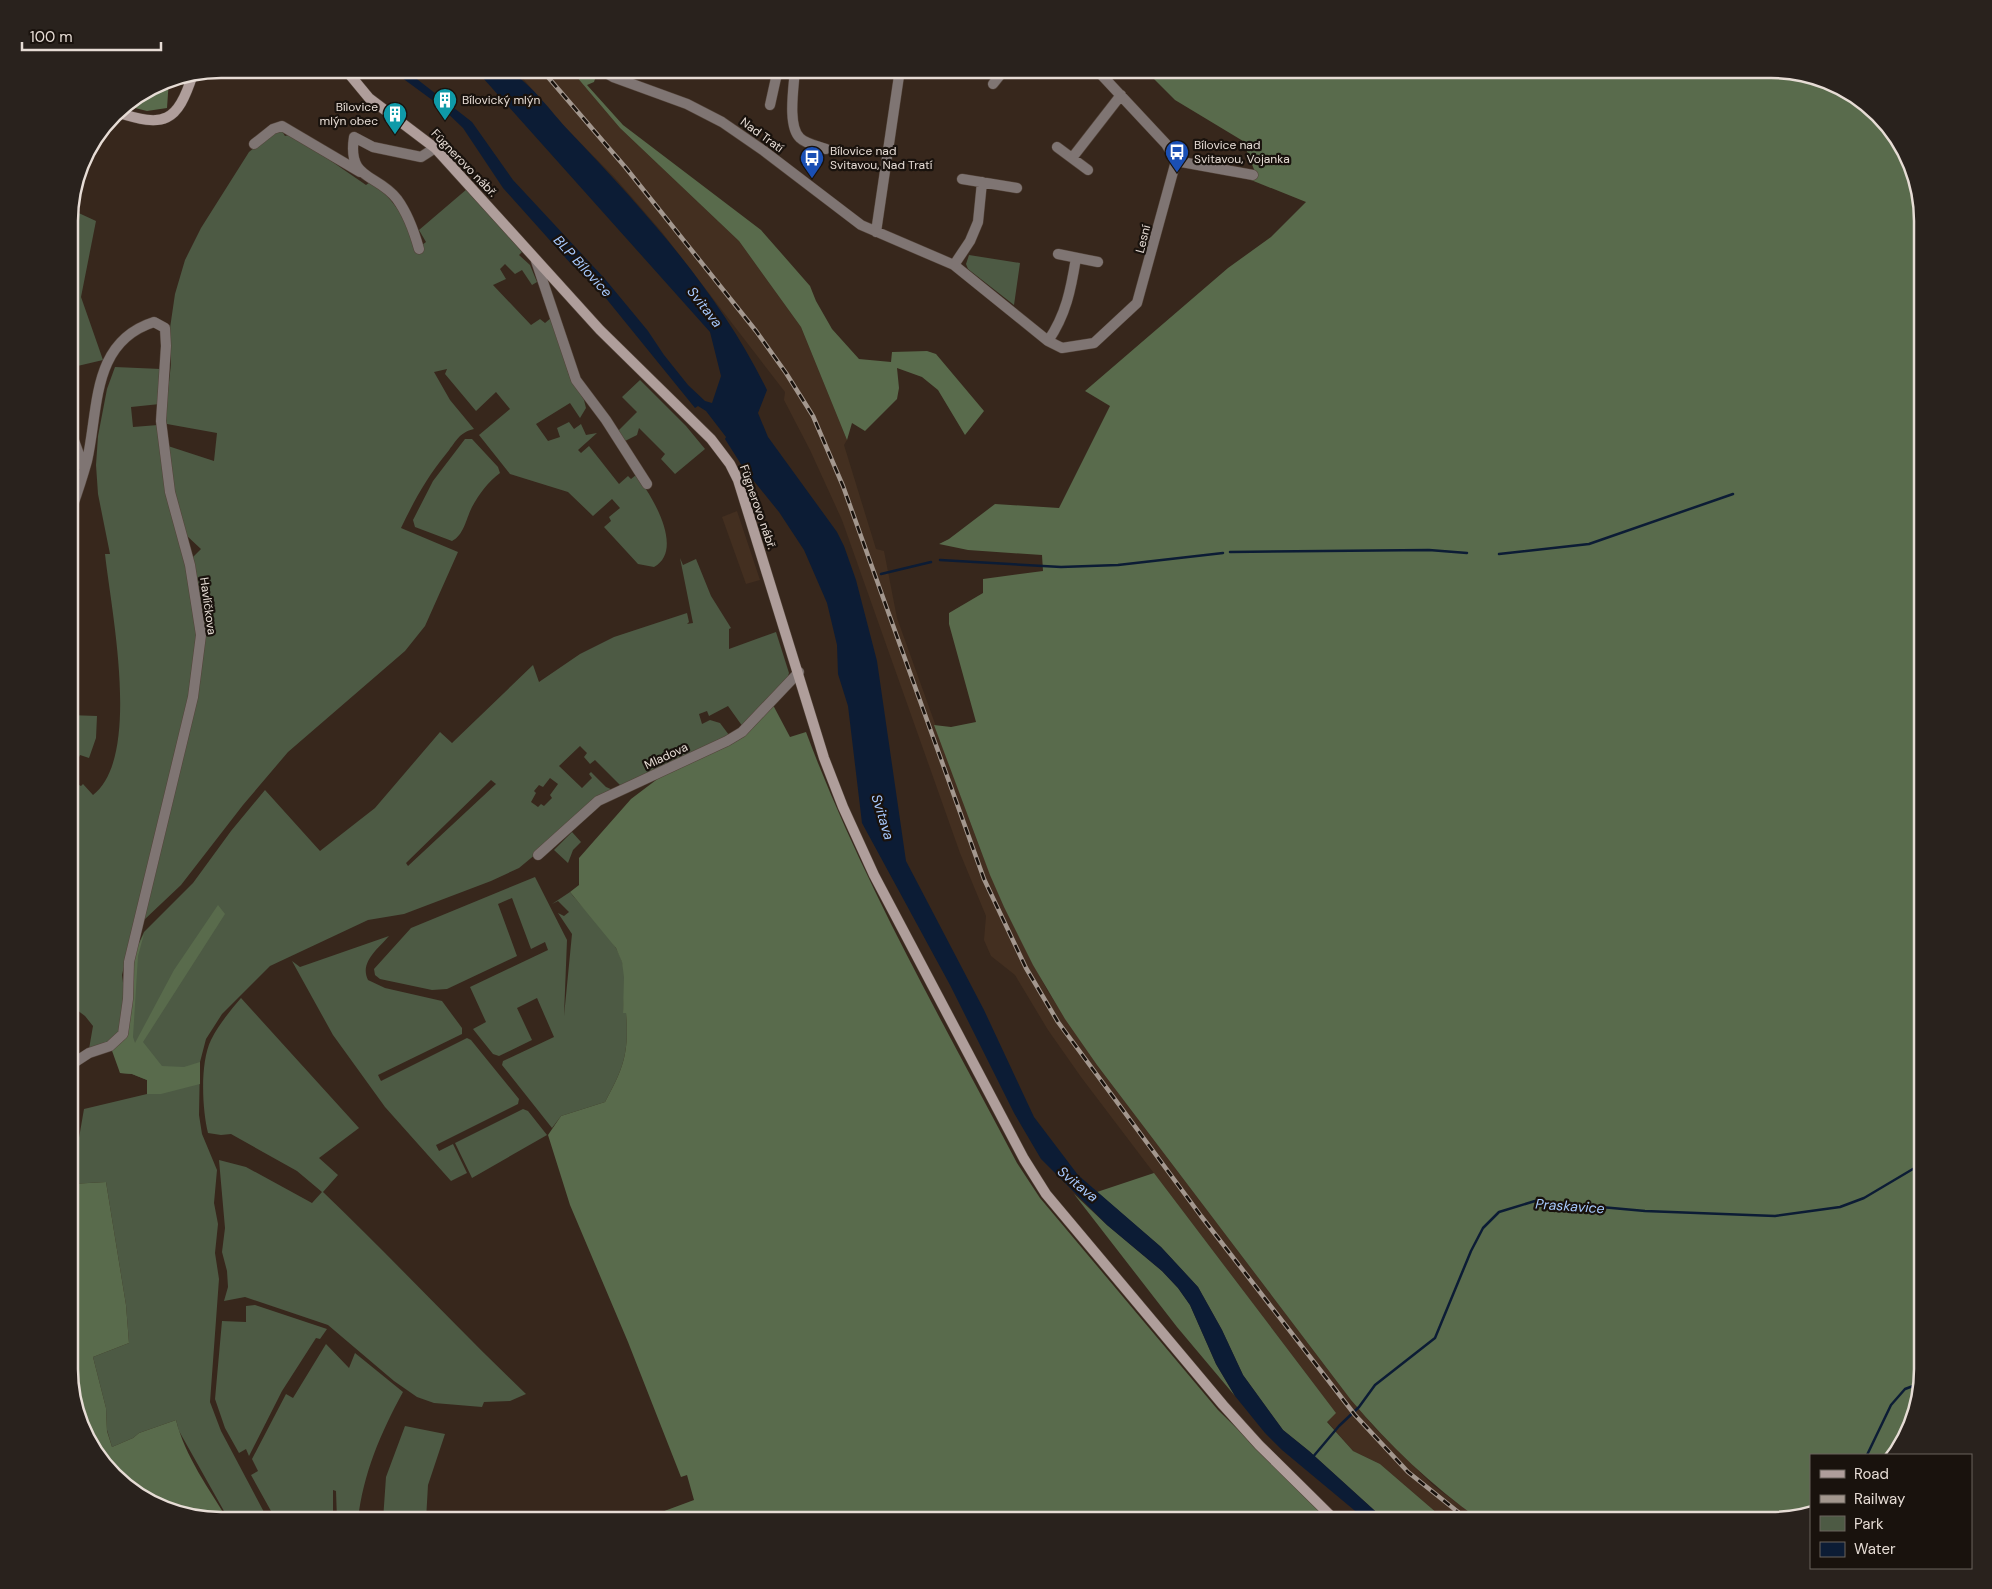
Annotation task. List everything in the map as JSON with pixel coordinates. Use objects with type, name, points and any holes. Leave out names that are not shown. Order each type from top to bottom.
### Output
[{"type":"street","name":"Fügnerovo nábř.","points":[[352,78],[369,98],[435,148],[600,330],[707,435],[730,464],[738,480],[799,672],[824,758],[852,826],[874,876],[1019,1151],[1046,1194],[1223,1405],[1259,1445],[1327,1512]]},
{"type":"street","name":"Nad Tratí","points":[[616,78],[687,104],[722,122],[764,150],[861,225],[954,265],[1048,342]]},
{"type":"street","points":[[770,105],[776,78]]},
{"type":"street","points":[[795,78],[793,116],[795,130],[805,142],[826,149]]},
{"type":"street","points":[[876,232],[899,78]]},
{"type":"street","points":[[993,84],[998,78]]},
{"type":"street","points":[[1105,78],[1166,144],[1176,161],[1254,175]]},
{"type":"street","points":[[124,115],[143,121],[166,119],[184,102],[191,81]]},
{"type":"street","points":[[1072,158],[1121,95]]},
{"type":"street","points":[[254,144],[273,129],[282,126],[360,172],[396,198],[412,226],[419,249]]},
{"type":"street","points":[[360,172],[351,152],[354,137],[372,147],[421,157],[435,148]]},
{"type":"street","points":[[1057,147],[1088,170]]},
{"type":"street","name":"Lesní","points":[[1048,342],[1062,348],[1094,344],[1138,303],[1176,161]]},
{"type":"street","points":[[962,179],[1016,188]]},
{"type":"street","points":[[954,265],[970,241],[978,222],[982,182]]},
{"type":"street","points":[[1058,254],[1098,262]]},
{"type":"street","points":[[1048,342],[1061,322],[1070,295],[1076,258]]},
{"type":"street","name":"Fügnerovo nábř.","points":[[536,261],[576,380],[606,420],[647,484]]},
{"type":"street","name":"Havlíčkova","points":[[78,487],[84,468],[106,363],[124,336],[135,328],[154,322],[165,328],[166,346],[161,421],[170,492],[191,571],[201,635],[200,658],[193,696],[129,962],[128,999],[123,1034],[110,1046],[89,1053],[78,1060]]},
{"type":"street","points":[[78,452],[84,468]]},
{"type":"street","name":"Mladova","points":[[538,855],[598,801],[728,741],[742,732],[799,672]]},
{"type":"shaded area","points":[[523,78],[578,78],[620,128],[739,241],[801,327],[847,440],[844,445],[876,549],[884,551],[897,618],[979,846],[1004,907],[1047,990],[1097,1065],[1351,1400],[1375,1428],[1434,1486],[1469,1512],[1436,1512],[1380,1464],[1353,1451],[1327,1421],[1335,1412],[1081,1077],[1048,1030],[1015,975],[991,956],[984,940],[986,916],[960,853],[842,520],[810,450],[784,400],[785,392],[661,231],[615,178],[556,118]]},
{"type":"shaded area","points":[[737,511],[760,580],[746,584],[722,517]]},
{"type":"green space","points":[[578,78],[595,78],[594,82],[587,85],[623,125],[761,230],[810,286],[832,329],[859,359],[891,362],[892,352],[927,351],[936,354],[984,411],[965,435],[938,390],[922,377],[897,368],[899,388],[897,399],[865,431],[852,423],[847,440],[801,327],[739,241],[620,128]]},
{"type":"green space","points":[[1153,78],[1790,79],[1826,88],[1866,113],[1890,141],[1904,166],[1912,193],[1914,212],[1914,1377],[1912,1396],[1904,1423],[1886,1454],[1810,1454],[1810,1506],[1771,1512],[1469,1512],[1462,1507],[1412,1464],[1351,1400],[1097,1065],[1065,1019],[1033,965],[1004,907],[990,875],[934,725],[951,727],[976,722],[949,624],[949,613],[983,593],[983,579],[1043,571],[1042,555],[968,550],[939,544],[949,539],[995,504],[1059,508],[1110,406],[1085,391],[1228,268],[1271,237],[1306,202],[1251,180],[1255,172],[1243,141],[1175,100]]},
{"type":"green space","points":[[168,87],[167,108],[147,111],[133,108],[157,92]]},
{"type":"green space","points":[[275,131],[282,131],[285,136],[292,134],[366,185],[370,182],[380,189],[400,213],[419,253],[424,250],[422,245],[426,242],[419,230],[467,189],[470,192],[522,252],[519,255],[530,265],[537,282],[532,285],[522,270],[515,274],[505,264],[500,269],[506,279],[493,285],[531,325],[540,319],[545,323],[551,318],[569,375],[584,400],[586,408],[580,418],[570,403],[536,424],[548,441],[560,437],[557,428],[569,422],[574,429],[581,424],[586,435],[597,433],[578,450],[581,453],[589,446],[619,484],[628,476],[631,479],[636,475],[650,495],[663,522],[667,548],[663,559],[654,567],[638,564],[604,527],[611,521],[609,517],[620,508],[612,499],[593,516],[568,492],[510,474],[479,435],[510,409],[496,392],[476,411],[445,374],[447,369],[434,372],[450,400],[474,429],[461,435],[433,471],[401,528],[458,552],[425,626],[405,651],[288,752],[243,805],[181,885],[144,920],[199,677],[191,559],[201,549],[186,535],[176,503],[168,446],[214,461],[217,433],[167,424],[165,418],[171,364],[170,328],[175,294],[185,260],[201,228],[249,152]]},
{"type":"green space","points":[[78,213],[96,221],[81,297],[103,360],[78,366]]},
{"type":"green space","points":[[969,255],[1020,263],[1014,305],[968,269],[966,264]]},
{"type":"green space","points":[[115,367],[161,369],[160,404],[131,407],[133,427],[158,425],[195,610],[197,660],[122,975],[124,999],[122,1024],[116,1039],[89,1049],[93,1026],[78,1011],[78,784],[81,786],[83,784],[93,795],[108,776],[116,749],[120,717],[117,645],[105,554],[110,554],[98,494],[96,465],[98,436],[107,389]]},
{"type":"green space","points":[[640,380],[686,426],[705,449],[675,474],[661,459],[665,454],[639,428],[637,435],[625,441],[618,431],[637,412],[622,397]]},
{"type":"green space","points":[[465,439],[472,439],[498,467],[500,473],[481,493],[472,507],[462,531],[452,541],[415,527],[413,520],[433,481]]},
{"type":"green space","points":[[680,558],[683,565],[696,559],[711,596],[731,628],[729,629],[729,649],[776,632],[789,673],[787,679],[743,727],[728,706],[709,716],[707,711],[699,714],[702,724],[710,720],[720,723],[729,735],[621,786],[595,760],[590,764],[584,757],[587,753],[580,746],[559,766],[582,788],[592,778],[589,774],[591,772],[606,787],[613,790],[519,868],[491,881],[404,914],[368,920],[270,966],[222,1014],[206,1039],[200,1062],[199,1115],[202,1134],[217,1170],[214,1203],[218,1224],[215,1253],[219,1279],[210,1402],[221,1431],[264,1512],[225,1512],[179,1431],[176,1420],[139,1433],[133,1438],[112,1447],[107,1430],[106,1408],[93,1357],[129,1343],[126,1305],[106,1182],[78,1184],[78,1144],[84,1109],[147,1094],[147,1080],[132,1074],[120,1073],[117,1046],[133,956],[144,932],[193,883],[231,831],[265,790],[320,851],[375,808],[440,732],[452,743],[533,665],[539,682],[580,654],[614,637],[687,613],[689,622],[687,624],[693,623]],"holes":[[[550,778],[558,784],[550,795],[552,798],[544,806],[541,804],[538,807],[531,802],[536,793],[534,791],[539,785],[543,787]],[[491,780],[496,784],[408,866],[406,863]]]},
{"type":"green space","points":[[773,705],[790,737],[806,732],[852,843],[905,951],[1017,1163],[1040,1198],[1218,1410],[1322,1512],[662,1512],[694,1500],[687,1475],[681,1477],[628,1342],[570,1205],[548,1135],[561,1116],[605,1102],[621,1069],[627,1039],[626,1013],[623,1013],[624,977],[622,962],[616,948],[570,892],[579,885],[579,858],[631,799],[664,774],[746,735]]},
{"type":"green space","points":[[78,715],[97,716],[96,738],[89,758],[80,755],[78,759]]},
{"type":"green space","points":[[572,832],[581,842],[573,850],[568,863],[554,850]]},
{"type":"green space","points":[[535,877],[567,940],[564,1016],[572,934],[558,913],[564,916],[569,912],[558,901],[552,904],[570,892],[613,943],[622,961],[625,987],[623,1013],[626,1013],[627,1039],[624,1059],[617,1079],[605,1102],[561,1116],[552,1128],[502,1065],[503,1061],[554,1037],[537,998],[517,1008],[532,1040],[499,1056],[493,1054],[473,1029],[486,1022],[470,987],[548,950],[545,942],[531,949],[512,898],[498,904],[517,956],[447,989],[432,990],[380,979],[375,975],[374,969],[411,928]]},
{"type":"green space","points":[[218,905],[225,914],[143,1042],[162,1066],[184,1067],[200,1062],[200,1084],[161,1094],[147,1094],[147,1080],[132,1074],[120,1073],[111,1048],[117,1046],[133,956],[144,934],[138,956],[133,1037],[135,1043],[174,970]]},
{"type":"green space","points":[[389,936],[368,961],[366,973],[368,980],[385,988],[442,1001],[462,1028],[462,1034],[378,1075],[381,1081],[467,1038],[471,1040],[519,1099],[518,1104],[436,1145],[439,1151],[453,1144],[467,1173],[451,1181],[385,1107],[333,1035],[292,961],[300,967]]},
{"type":"green space","points":[[241,998],[359,1128],[319,1158],[338,1175],[323,1192],[526,1394],[510,1401],[484,1402],[482,1407],[434,1403],[417,1397],[394,1381],[328,1325],[245,1297],[224,1301],[228,1287],[227,1271],[222,1252],[225,1228],[219,1160],[246,1167],[312,1203],[322,1192],[297,1171],[231,1134],[208,1133],[204,1111],[203,1086],[207,1049],[218,1029]]},
{"type":"green space","points":[[523,1109],[528,1111],[547,1135],[472,1178],[455,1143]]},
{"type":"green space","points":[[1154,1173],[1336,1413],[1327,1422],[1353,1451],[1380,1464],[1436,1512],[1376,1512],[1283,1430],[1243,1375],[1222,1330],[1198,1287],[1161,1247],[1097,1192]]},
{"type":"green space","points":[[106,1182],[126,1305],[129,1343],[93,1357],[106,1408],[107,1431],[112,1447],[133,1438],[139,1433],[176,1420],[191,1459],[223,1512],[193,1509],[175,1504],[157,1497],[141,1487],[126,1476],[107,1455],[88,1423],[82,1405],[78,1377],[78,1184]]},
{"type":"green space","points":[[1074,1194],[1107,1225],[1162,1271],[1178,1288],[1190,1305],[1216,1364],[1235,1396],[1177,1327]]},
{"type":"green space","points":[[255,1305],[327,1329],[320,1339],[316,1338],[282,1391],[249,1456],[246,1449],[239,1453],[225,1428],[215,1399],[222,1321],[246,1322],[246,1306]]},
{"type":"green space","points":[[326,1344],[349,1368],[355,1353],[403,1392],[387,1422],[374,1454],[364,1486],[359,1512],[337,1512],[336,1491],[333,1490],[333,1512],[272,1512],[251,1475],[258,1471],[252,1459],[286,1394],[293,1398]]},
{"type":"green space","points":[[405,1426],[445,1434],[428,1485],[426,1512],[384,1512],[386,1477]]},
{"type":"water","points":[[402,78],[416,78],[472,122],[513,180],[605,279],[648,331],[688,385],[705,401],[712,403],[721,376],[710,332],[483,78],[520,78],[526,83],[652,222],[703,286],[726,319],[748,354],[767,390],[758,413],[768,437],[837,532],[844,546],[856,580],[877,661],[906,861],[984,1010],[1034,1117],[1078,1175],[1161,1247],[1198,1287],[1222,1330],[1243,1375],[1283,1430],[1376,1512],[1356,1512],[1282,1450],[1265,1433],[1235,1396],[1216,1364],[1190,1305],[1178,1288],[1162,1271],[1107,1225],[1041,1159],[1014,1113],[950,985],[862,823],[848,706],[838,674],[837,645],[827,603],[804,550],[779,512],[744,469],[725,439],[726,437],[706,411],[698,406],[695,408],[596,286],[572,265],[503,188],[463,128],[439,105]]},
{"type":"waterway","points":[[1499,554],[1589,544],[1733,494]]},
{"type":"waterway","points":[[1230,552],[1429,550],[1467,553]]},
{"type":"waterway","points":[[940,560],[1061,567],[1118,565],[1223,553]]},
{"type":"waterway","points":[[881,574],[931,562]]},
{"type":"waterway","name":"Praskavice","points":[[1312,1458],[1339,1426],[1359,1407],[1375,1385],[1435,1338],[1471,1251],[1483,1228],[1499,1212],[1535,1201],[1645,1211],[1775,1216],[1840,1207],[1864,1198],[1914,1168]]},
{"type":"waterway","points":[[1867,1454],[1891,1405],[1905,1389],[1913,1386]]},
{"type":"railway","points":[[549,78],[626,168],[756,331],[786,373],[813,416],[843,486],[984,879],[1026,968],[1058,1022],[1201,1216],[1355,1415],[1408,1472],[1458,1512]]},
{"type":"place","name":"Bílovický mlýn","points":[[445,121]]},
{"type":"place","name":"Bílovice mlýn obec","points":[[395,135]]},
{"type":"place","name":"Bílovice nad Svitavou, Vojanka","points":[[1177,173]]},
{"type":"place","name":"Bílovice nad Svitavou, Nad Tratí","points":[[812,179]]},
{"type":"water label","name":"BLP Bílovice","points":[[583,266]]},
{"type":"water label","name":"Svitava","points":[[705,307]]},
{"type":"water label","name":"Svitava","points":[[883,817]]},
{"type":"water label","name":"Svitava","points":[[1078,1184]]}]
